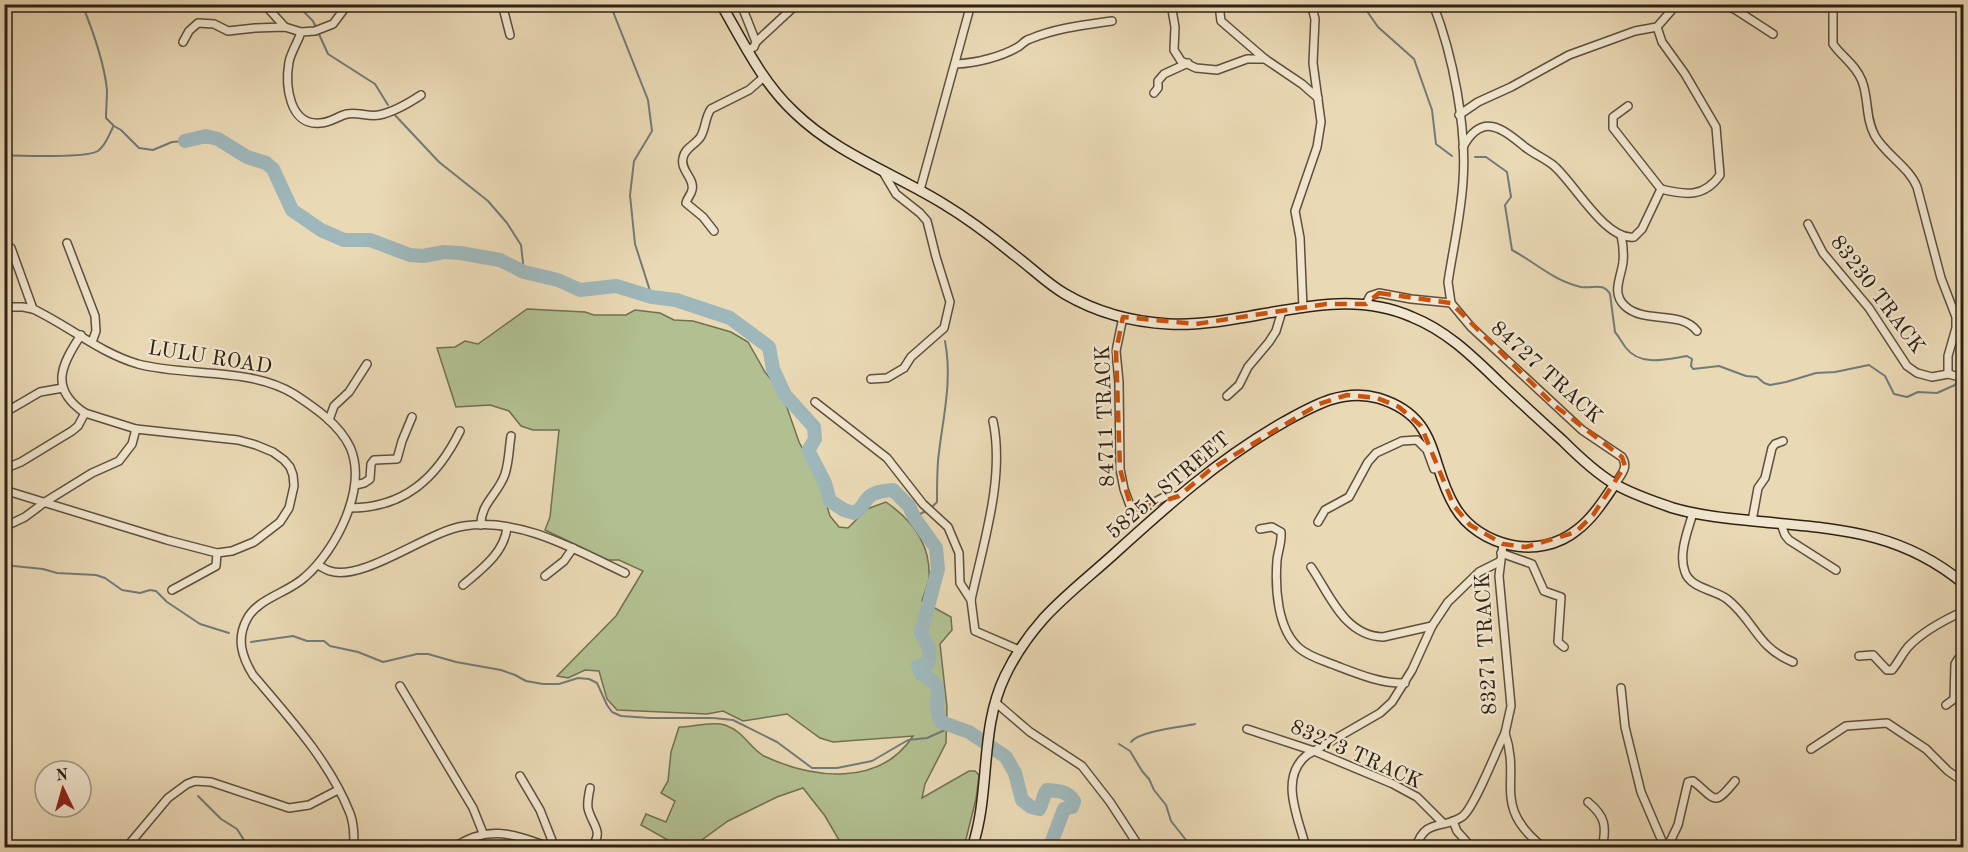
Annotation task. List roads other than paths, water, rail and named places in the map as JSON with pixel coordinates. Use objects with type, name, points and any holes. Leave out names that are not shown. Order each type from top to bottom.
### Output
[{"type":"main road","points":[[721,4],[764,77],[781,99],[807,124],[839,147],[951,209],[1011,252],[1043,279],[1062,292],[1097,309],[1150,322],[1179,324],[1208,322],[1336,303],[1366,304],[1410,315],[1449,337],[1581,458],[1615,484],[1657,502],[1693,513],[1857,533],[1895,543],[1929,559],[1964,584]]},
{"type":"main road","name":"58251 STREET","points":[[973,847],[981,810],[989,734],[995,702],[1019,650],[1054,607],[1222,460],[1259,436],[1319,404],[1347,395],[1377,398],[1399,407],[1414,418],[1428,438],[1454,506],[1480,533],[1502,548],[1540,546],[1576,532],[1593,515],[1615,484]]},
{"type":"street","points":[[264,4],[285,27]]},
{"type":"street","points":[[183,42],[198,22],[214,24],[228,31],[285,27],[301,32],[315,31],[333,24],[348,4]]},
{"type":"street","points":[[502,4],[510,35]]},
{"type":"street","points":[[741,4],[756,42]]},
{"type":"street","points":[[747,50],[754,47],[756,42],[797,4]]},
{"type":"street","points":[[920,190],[971,4]]},
{"type":"street","points":[[1171,4],[1175,27],[1174,50],[1181,61],[1196,68],[1217,70],[1247,59],[1265,59]]},
{"type":"street","points":[[1221,4],[1221,21],[1265,59],[1318,98]]},
{"type":"street","points":[[1303,308],[1295,211],[1319,137],[1321,115],[1313,63],[1315,20],[1311,4]]},
{"type":"street","points":[[1366,304],[1370,296],[1379,293],[1454,306],[1448,282],[1464,180],[1462,147],[1449,48],[1433,4]]},
{"type":"street","points":[[1459,115],[1478,102],[1511,87],[1569,55],[1635,31],[1657,27],[1677,4]]},
{"type":"street","points":[[1724,4],[1773,34]]},
{"type":"street","points":[[1833,4],[1833,44],[1855,68],[1862,81],[1866,114],[1872,130],[1887,153],[1910,175],[1917,187],[1941,278],[1956,317],[1956,328],[1948,356],[1948,374]]},
{"type":"street","points":[[956,64],[974,62],[1000,54],[1029,39],[1064,28],[1112,21]]},
{"type":"street","points":[[1628,106],[1613,117],[1613,128],[1661,189],[1682,194],[1698,193],[1719,178],[1716,127],[1685,74],[1662,42],[1657,27]]},
{"type":"street","points":[[301,32],[289,63],[289,73],[292,103],[295,111],[303,119],[319,124],[346,114],[378,115],[409,104],[421,95]]},
{"type":"street","points":[[1154,93],[1158,88],[1158,81],[1164,74],[1188,63]]},
{"type":"street","points":[[714,231],[703,217],[687,205],[692,186],[691,179],[683,167],[683,156],[700,138],[708,113],[715,106],[737,98],[764,77]]},
{"type":"street","points":[[1462,147],[1468,137],[1478,129],[1497,127],[1511,134],[1527,149],[1550,164],[1612,229],[1629,237],[1640,233],[1661,189]]},
{"type":"street","points":[[871,379],[887,378],[904,368],[911,357],[944,328],[950,302],[927,221],[896,194],[882,170]]},
{"type":"street","name":"83230 TRACK","points":[[1808,224],[1823,254],[1869,308],[1907,366],[1917,373],[1932,377],[1948,374],[1964,378]]},
{"type":"street","points":[[1621,235],[1624,254],[1617,293],[1622,303],[1633,311],[1687,323],[1697,331]]},
{"type":"street","points":[[67,243],[94,316],[96,331],[92,342]]},
{"type":"street","points":[[11,248],[33,309]]},
{"type":"street","name":"84727 TRACK","points":[[1454,306],[1471,327],[1582,430],[1622,457],[1625,461],[1624,470],[1615,484]]},
{"type":"street","name":"LULU ROAD","points":[[4,307],[33,309],[124,359],[148,366],[226,375],[269,383],[295,395],[329,420],[349,446],[353,457],[355,485],[350,508],[333,544],[318,565],[290,589],[251,612],[241,634],[241,647],[246,664],[253,675],[315,750],[350,811],[354,848]]},
{"type":"street","points":[[1227,396],[1239,385],[1248,367],[1269,342],[1276,331],[1282,311]]},
{"type":"street","name":"84711 TRACK","points":[[1123,317],[1116,351],[1119,382],[1120,469],[1127,499],[1134,512],[1146,509],[1166,496],[1179,496]]},
{"type":"street","points":[[4,490],[166,540],[217,553],[232,551],[254,542],[280,522],[292,497],[294,486],[290,467],[273,452],[238,441],[136,429],[85,413],[73,403],[63,388],[62,374],[64,362],[81,335]]},
{"type":"street","points":[[329,420],[334,406],[349,392],[367,364]]},
{"type":"street","points":[[4,413],[40,392],[63,388]]},
{"type":"street","points":[[815,402],[887,458],[923,504],[948,527],[959,553],[960,583],[971,600]]},
{"type":"street","points":[[4,470],[72,431],[78,426],[85,413]]},
{"type":"street","points":[[355,485],[364,483],[370,478],[371,464],[374,460],[398,459],[402,441],[412,417]]},
{"type":"street","points":[[993,421],[996,435],[993,494],[971,600],[975,631],[1019,650]]},
{"type":"street","points":[[4,527],[25,518],[45,502],[92,473],[119,461],[132,444],[136,429]]},
{"type":"street","points":[[350,508],[368,508],[383,504],[398,499],[417,487],[436,471],[450,453],[460,431]]},
{"type":"street","points":[[481,525],[481,513],[506,473],[511,436]]},
{"type":"street","points":[[1318,522],[1325,510],[1349,497],[1372,456],[1402,441],[1412,439],[1421,442],[1427,450],[1436,474],[1443,479]]},
{"type":"street","points":[[1752,521],[1758,488],[1765,478],[1772,448],[1783,441]]},
{"type":"street","points":[[1693,513],[1685,539],[1686,575],[1693,582],[1729,600],[1768,648],[1780,657],[1794,662]]},
{"type":"street","points":[[1781,524],[1789,540],[1836,570]]},
{"type":"street","points":[[318,565],[338,573],[361,569],[450,529],[465,525],[481,525],[507,526],[530,532],[573,548],[626,573]]},
{"type":"street","points":[[463,585],[504,544],[507,526]]},
{"type":"street","points":[[1260,529],[1272,527],[1281,532],[1277,561],[1277,599],[1282,619],[1296,645],[1308,654],[1341,667],[1379,680],[1405,683]]},
{"type":"street","points":[[545,576],[564,561],[573,548]]},
{"type":"street","points":[[1502,548],[1532,564],[1544,591],[1561,597],[1558,642],[1564,647]]},
{"type":"street","name":"83271 TRACK","points":[[1454,821],[1462,817],[1471,805],[1505,733],[1511,706],[1500,598],[1499,562],[1502,548]]},
{"type":"street","points":[[172,590],[216,566],[217,553]]},
{"type":"street","points":[[1306,848],[1291,789],[1294,773],[1299,763],[1314,751],[1380,713],[1392,702],[1405,683],[1432,626],[1448,602],[1484,568],[1499,562]]},
{"type":"street","points":[[1311,567],[1329,599],[1362,632],[1383,637],[1432,626]]},
{"type":"street","points":[[1859,656],[1873,656],[1887,670],[1892,670],[1917,639],[1964,611]]},
{"type":"street","points":[[1946,705],[1954,699],[1955,664],[1958,659],[1964,657]]},
{"type":"street","points":[[400,686],[473,808],[483,834]]},
{"type":"street","points":[[1621,688],[1625,728],[1641,792],[1666,848]]},
{"type":"street","points":[[995,702],[1029,732],[1082,766],[1110,802],[1140,848]]},
{"type":"street","points":[[1811,749],[1846,726],[1887,723],[1926,749],[1948,771],[1964,782]]},
{"type":"street","name":"83273 TRACK","points":[[1247,729],[1314,751],[1417,797],[1443,823]]},
{"type":"street","points":[[1505,733],[1510,758],[1510,797],[1515,814],[1524,831],[1544,848]]},
{"type":"street","points":[[520,776],[540,810],[553,848]]},
{"type":"street","points":[[126,848],[168,798],[186,784],[195,781],[211,782],[289,808],[309,805],[338,790]]},
{"type":"street","points":[[1666,848],[1678,825],[1689,781],[1693,781],[1716,799],[1722,797],[1735,781]]},
{"type":"street","points":[[590,788],[588,808],[596,825],[597,836],[590,848]]},
{"type":"street","points":[[1588,802],[1603,818],[1605,830],[1602,848]]},
{"type":"street","points":[[1416,848],[1426,830],[1454,821],[1457,831],[1472,848]]},
{"type":"street","points":[[453,848],[465,840],[483,834],[505,832],[553,848]]},
{"type":"waterway","points":[[82,4],[103,68],[107,90],[106,118],[139,148],[153,150],[172,142],[185,141]]},
{"type":"waterway","points":[[293,4],[313,21],[328,54],[375,84],[388,105]]},
{"type":"waterway","points":[[610,4],[648,100],[652,131],[634,161],[630,195],[635,244],[652,297]]},
{"type":"waterway","points":[[1362,4],[1378,27],[1414,59],[1432,110],[1436,144],[1452,156]]},
{"type":"waterway","points":[[393,113],[439,162],[488,201],[507,223],[521,245],[524,272]]},
{"type":"waterway","points":[[4,155],[53,156],[91,153],[103,146],[113,127]]},
{"type":"waterway","points":[[185,141],[206,136],[218,139],[247,157],[266,163],[273,169],[292,210],[321,230],[344,240],[370,240],[410,255],[423,256],[444,252],[500,260],[524,272],[558,280],[580,290],[616,286],[652,297],[676,300],[730,318],[769,347],[773,369],[785,395],[814,427],[815,439],[809,449],[810,454],[825,483],[830,501],[854,513],[873,494],[893,490],[909,506],[936,548],[938,569],[921,633],[928,648],[929,659],[928,664],[918,666],[921,674],[935,684],[941,722],[969,732],[1006,757],[1015,773],[1022,800],[1031,807],[1039,809],[1047,790],[1066,793],[1074,801],[1072,807],[1064,809],[1052,841],[1056,848]]},
{"type":"waterway","points":[[1475,157],[1486,157],[1507,172],[1511,197],[1505,205],[1512,250],[1562,281],[1581,287],[1601,287],[1607,290],[1610,294],[1615,332],[1626,348],[1639,358],[1663,360],[1687,356],[1692,359],[1693,369],[1719,366],[1746,376],[1757,377],[1770,385],[1816,373],[1835,372],[1869,365],[1885,376],[1894,394],[1907,397],[1918,392],[1937,393],[1955,385],[1957,380]]},
{"type":"waterway","points":[[931,508],[937,502],[938,461],[946,401],[948,371],[945,341]]},
{"type":"waterway","points":[[1959,374],[1961,360],[1964,360]]},
{"type":"waterway","points":[[914,517],[926,511]]},
{"type":"waterway","points":[[4,565],[43,569],[57,573],[96,575],[105,578],[122,590],[140,593],[156,591],[167,602],[200,624],[229,633]]},
{"type":"waterway","points":[[251,642],[293,636],[307,641],[324,641],[330,646],[358,652],[383,662],[417,654],[428,654],[456,662],[501,670],[526,681],[543,684],[559,684],[578,678],[589,679],[597,683],[612,712],[621,716],[733,720],[777,742],[812,768],[837,768],[872,761],[908,740],[927,738],[954,726]]},
{"type":"waterway","points":[[1131,742],[1151,732],[1195,724]]},
{"type":"waterway","points":[[1119,744],[1130,751],[1166,805],[1171,821],[1186,840]]},
{"type":"waterway","points":[[198,796],[221,819],[237,829],[249,848]]}]
